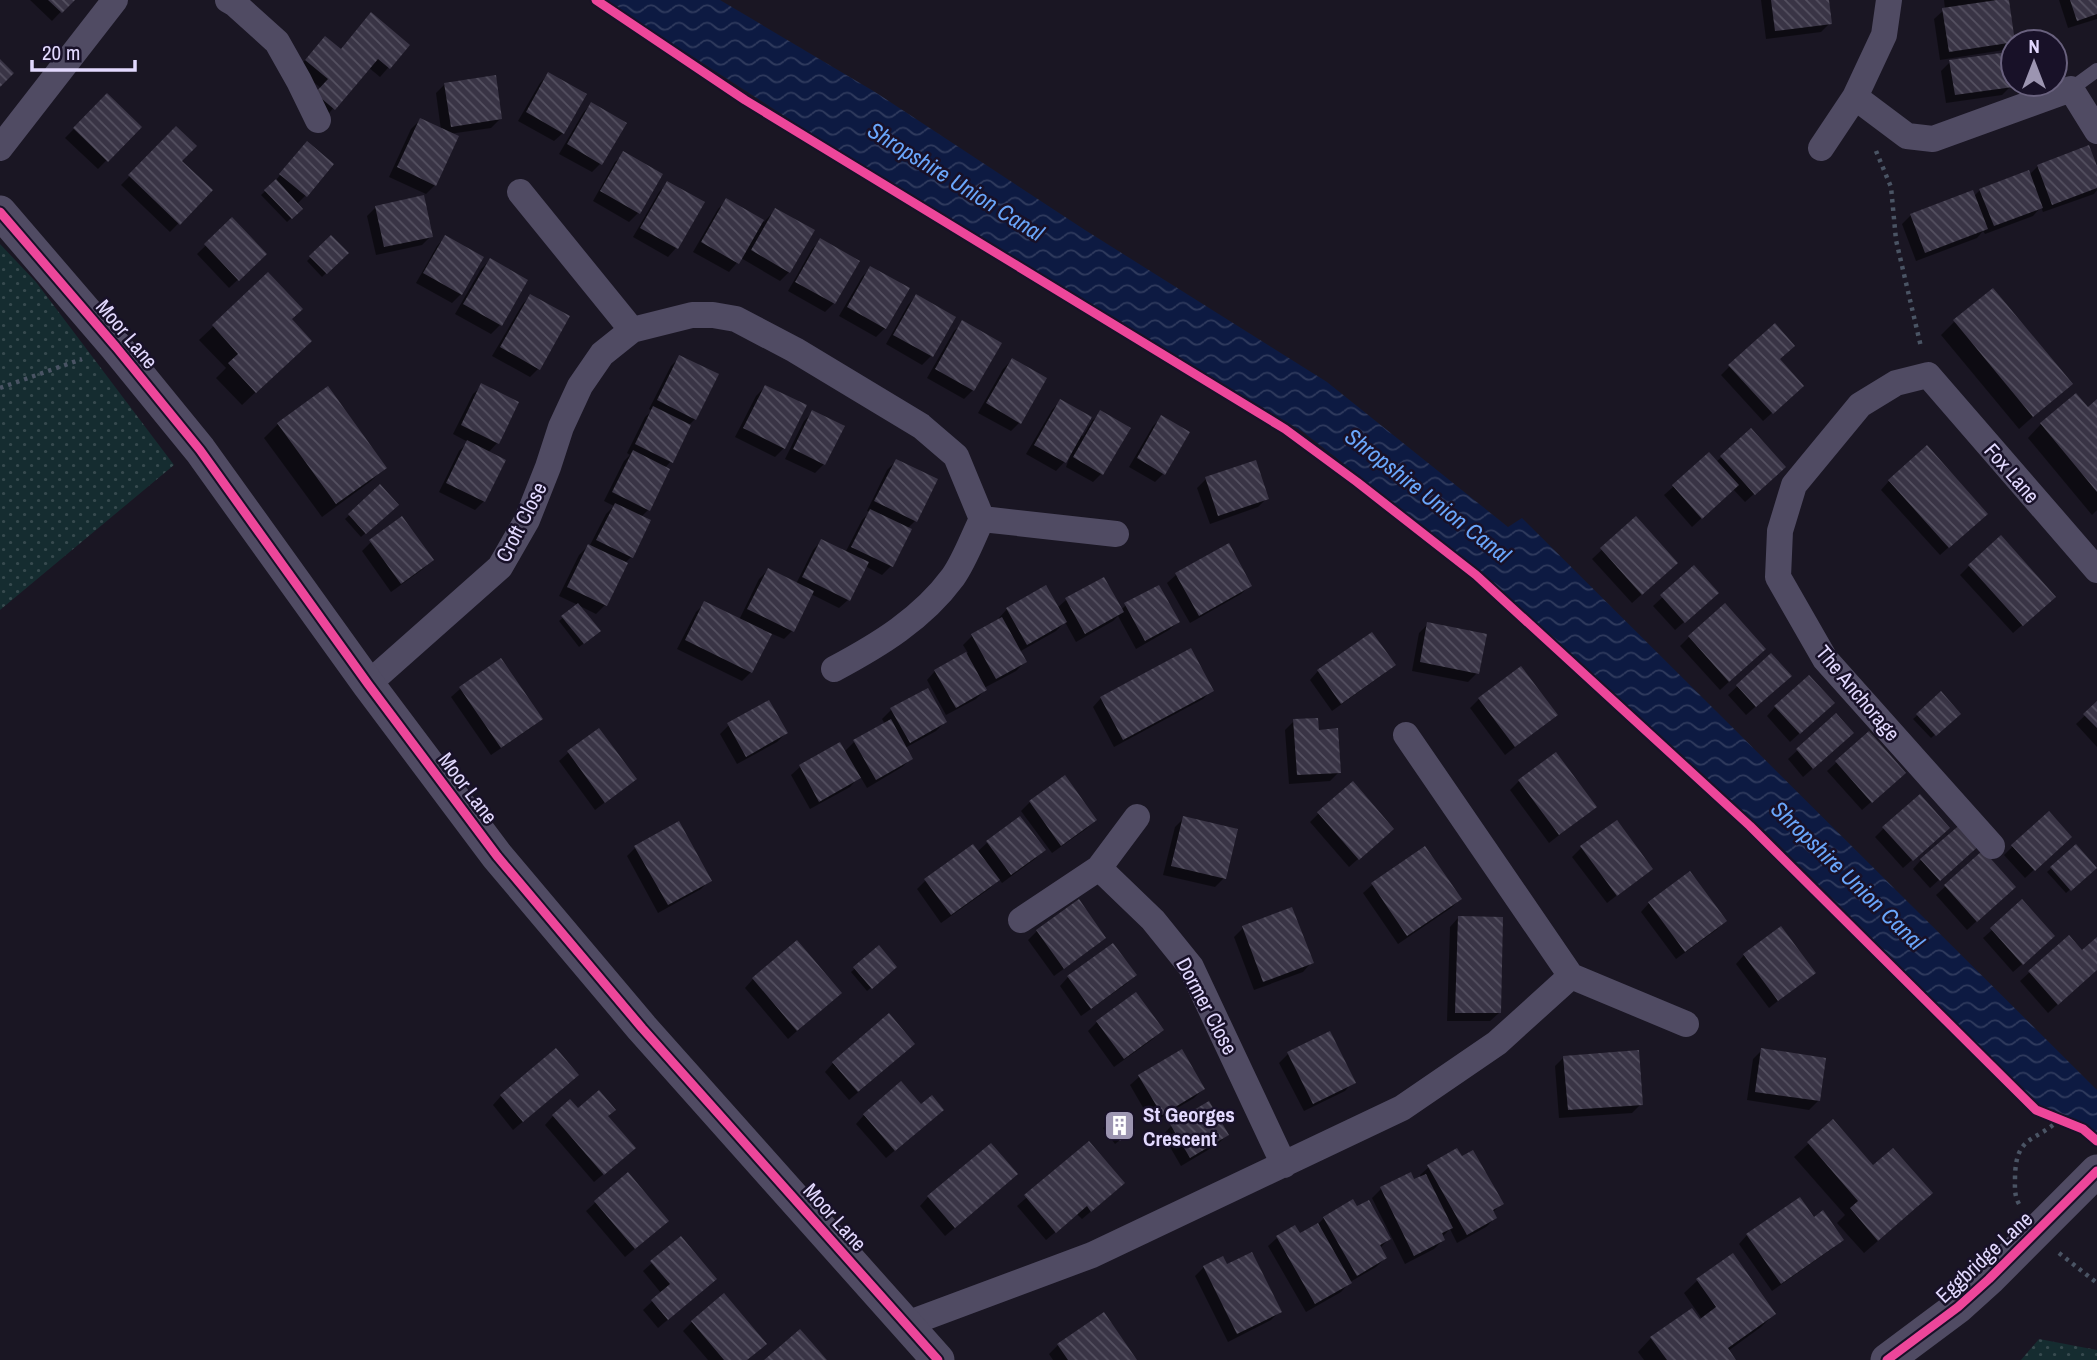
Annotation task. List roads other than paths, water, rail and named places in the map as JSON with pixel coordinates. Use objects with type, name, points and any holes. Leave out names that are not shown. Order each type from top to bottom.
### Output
[{"type":"street","points":[[0,148],[115,0]]},
{"type":"street","points":[[228,0],[277,42],[318,120]]},
{"type":"street","points":[[1821,148],[1855,97],[1884,35],[1889,0]]},
{"type":"street","points":[[1855,97],[1907,136],[1933,139],[2071,89],[2097,131]]},
{"type":"street","points":[[520,192],[632,330]]},
{"type":"street","name":"Moor Lane","points":[[0,212],[200,450],[368,684],[497,856],[642,1028],[938,1360]]},
{"type":"street","name":"Croft Close","points":[[368,684],[500,567],[527,520],[561,427],[580,386],[603,354],[632,330],[692,315],[713,315],[736,319],[795,350],[921,426],[956,456],[982,519]]},
{"type":"street","name":"Fox Lane","points":[[1928,375],[2097,570]]},
{"type":"street","name":"The Anchorage","points":[[1928,375],[1896,383],[1860,405],[1794,485],[1780,531],[1778,577],[1825,659],[1992,846]]},
{"type":"street","points":[[834,669],[873,648],[919,615],[954,575],[982,519],[1115,534]]},
{"type":"street","points":[[1406,735],[1571,976],[1686,1024]]},
{"type":"street","points":[[1021,920],[1099,868],[1137,817]]},
{"type":"street","name":"Dormer Close","points":[[1099,868],[1153,920],[1191,967],[1284,1164]]},
{"type":"street","points":[[906,1324],[1092,1255],[1402,1108],[1497,1043],[1571,976]]},
{"type":"street","name":"Eggbridge Lane","points":[[1887,1360],[2047,1243],[2090,1178]]},
{"type":"lane","points":[[2071,89],[2097,70]]},
{"type":"water","name":"Shropshire Union Canal","points":[[605,0],[720,0],[875,92],[1085,230],[1327,382],[1508,527],[1522,518],[2097,1090],[2097,1133],[2089,1126],[2041,1107],[1765,831],[1481,571],[1303,432],[814,135]]},
{"type":"place","name":"St Georges Crescent","points":[[1120,1126]]}]
